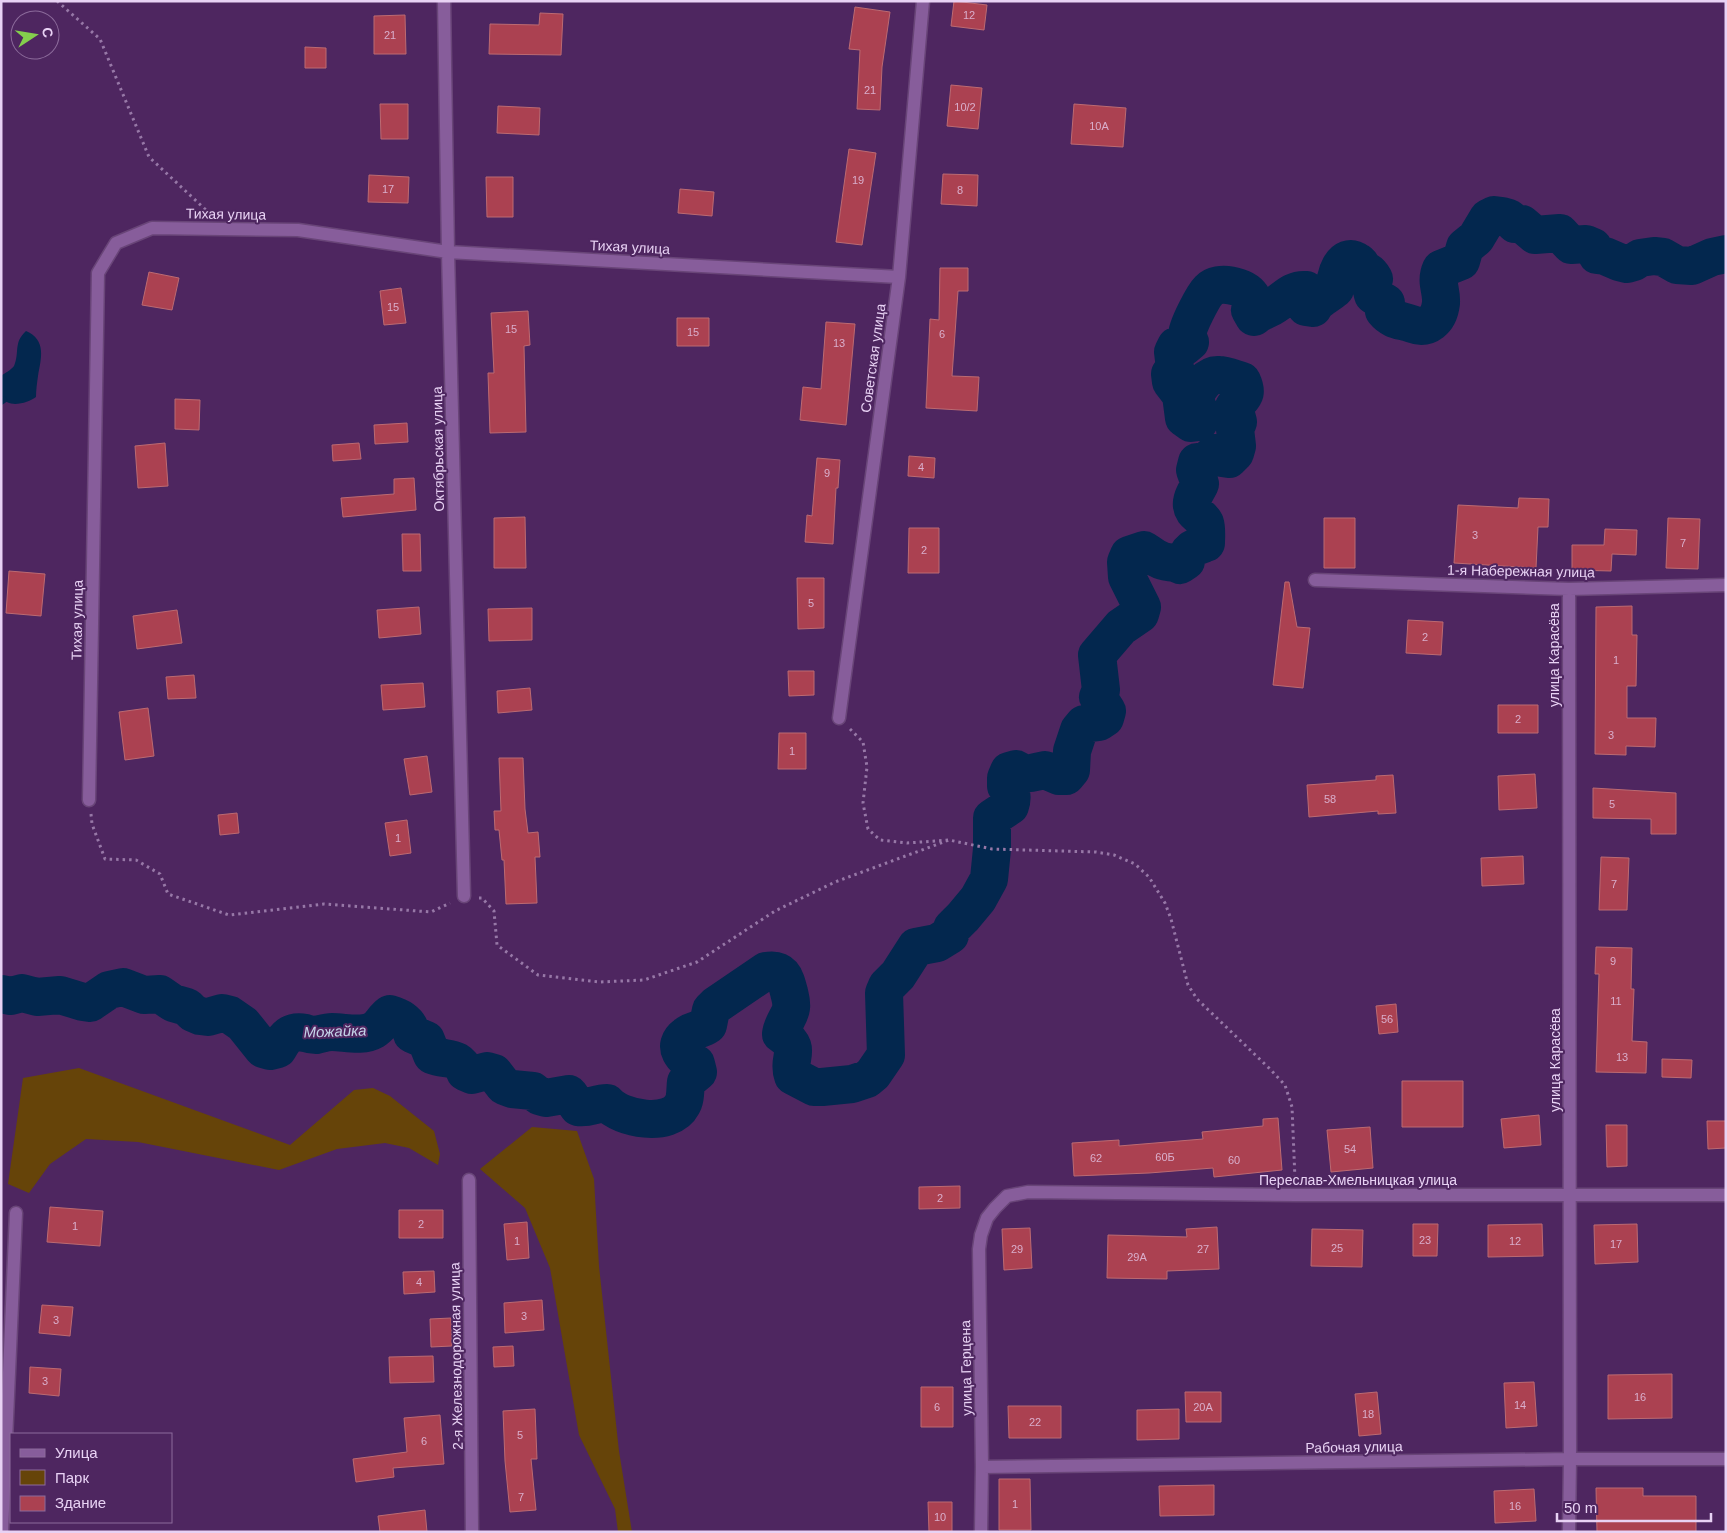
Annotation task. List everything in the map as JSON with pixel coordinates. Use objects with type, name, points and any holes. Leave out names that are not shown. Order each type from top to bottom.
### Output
[{"type":"street","name":"Октябрьская улица","points":[[444,1],[448,252],[464,896]]},
{"type":"street","name":"Советская улица","points":[[839,718],[899,277],[923,1]]},
{"type":"street","name":"Тихая улица","points":[[89,800],[98,273],[116,243],[152,228],[298,230],[448,252],[899,277]]},
{"type":"street","name":"1-я Набережная улица","points":[[1315,580],[1569,588],[1726,585]]},
{"type":"street","name":"улица Карасёва","points":[[1569,588],[1569,1532]]},
{"type":"street","name":"2-я Железнодорожная улица","points":[[469,1180],[472,1532]]},
{"type":"street","name":"Переслав-Хмельницкая улица","points":[[996,1208],[1007,1196],[1028,1192],[1296,1195],[1726,1195]]},
{"type":"street","name":"улица Герцена","points":[[981,1532],[979,1249],[984,1227],[996,1208]]},
{"type":"street","points":[[2,1532],[16,1213]]},
{"type":"street","name":"Рабочая улица","points":[[982,1467],[1726,1459]]},
{"type":"path","points":[[58,1],[100,38],[149,156],[226,229]]},
{"type":"path","points":[[839,718],[863,742],[867,767],[863,802],[868,829],[880,840],[907,843],[949,840],[992,849],[1096,852],[1114,855],[1135,864],[1149,877],[1168,911],[1188,985],[1197,999],[1270,1069],[1285,1086],[1292,1107],[1296,1195]]},
{"type":"path","points":[[89,800],[92,824],[105,859],[136,860],[160,874],[168,894],[229,915],[324,904],[431,912],[464,896],[482,898],[494,911],[497,945],[538,974],[600,982],[644,980],[697,962],[775,911],[835,882],[949,840]]},
{"type":"green space","points":[[79,1068],[290,1145],[354,1090],[373,1088],[390,1096],[434,1131],[440,1154],[438,1165],[409,1148],[385,1143],[337,1149],[279,1170],[138,1142],[86,1139],[50,1164],[29,1193],[8,1184],[23,1078]]},
{"type":"green space","points":[[532,1127],[577,1131],[594,1179],[599,1266],[619,1451],[632,1532],[618,1532],[615,1509],[579,1435],[550,1268],[525,1208],[480,1169]]},
{"type":"water","points":[[26,331],[37,339],[41,350],[36,397],[23,403],[13,404],[5,401],[2,397],[1,376],[14,366],[19,340]]},
{"type":"building","points":[[954,1],[987,5],[984,30],[951,26]]},
{"type":"building","points":[[855,7],[890,12],[882,67],[880,110],[857,109],[860,50],[849,49]]},
{"type":"building","points":[[540,13],[563,14],[561,55],[489,54],[490,24],[539,25]]},
{"type":"building","points":[[405,15],[406,54],[374,54],[374,16]]},
{"type":"building","points":[[305,47],[326,48],[326,68],[305,68]]},
{"type":"building","points":[[951,85],[982,88],[978,129],[947,126]]},
{"type":"building","points":[[380,104],[408,104],[408,139],[381,139]]},
{"type":"building","points":[[1074,104],[1126,108],[1123,147],[1071,144]]},
{"type":"building","points":[[498,106],[540,108],[539,135],[497,133]]},
{"type":"building","points":[[849,149],[876,153],[862,245],[836,242]]},
{"type":"building","points":[[943,174],[978,175],[977,206],[941,204]]},
{"type":"building","points":[[369,175],[409,177],[408,203],[368,202]]},
{"type":"building","points":[[486,177],[513,177],[513,217],[487,217]]},
{"type":"building","points":[[680,189],[714,192],[712,216],[678,213]]},
{"type":"building","points":[[940,268],[968,268],[968,291],[958,291],[952,376],[979,377],[977,411],[926,408],[930,319],[939,320]]},
{"type":"building","points":[[149,272],[179,278],[172,310],[142,305]]},
{"type":"building","points":[[401,288],[406,323],[384,325],[380,291]]},
{"type":"building","points":[[528,311],[530,345],[524,346],[526,432],[490,433],[488,373],[494,373],[491,313]]},
{"type":"building","points":[[677,318],[709,318],[709,346],[677,346]]},
{"type":"building","points":[[826,322],[855,324],[846,425],[800,420],[803,387],[821,389]]},
{"type":"building","points":[[175,399],[200,400],[199,430],[175,429]]},
{"type":"building","points":[[407,423],[408,442],[375,444],[374,425]]},
{"type":"building","points":[[165,443],[168,486],[138,488],[135,446]]},
{"type":"building","points":[[359,443],[361,459],[333,461],[332,445]]},
{"type":"building","points":[[909,456],[935,458],[934,478],[908,476]]},
{"type":"building","points":[[817,458],[840,460],[838,488],[836,488],[833,544],[805,542],[807,515],[812,516]]},
{"type":"building","points":[[414,478],[416,510],[343,517],[341,498],[394,494],[394,479]]},
{"type":"building","points":[[1519,498],[1549,499],[1548,527],[1538,527],[1536,568],[1454,563],[1458,505],[1518,508]]},
{"type":"building","points":[[525,517],[526,568],[494,568],[494,518]]},
{"type":"building","points":[[1324,518],[1355,518],[1355,568],[1324,568]]},
{"type":"building","points":[[1668,518],[1700,519],[1698,569],[1666,568]]},
{"type":"building","points":[[909,528],[939,528],[939,573],[908,573]]},
{"type":"building","points":[[1605,529],[1637,530],[1636,555],[1612,554],[1611,571],[1572,570],[1572,545],[1604,545]]},
{"type":"building","points":[[402,534],[420,534],[421,571],[403,571]]},
{"type":"building","points":[[9,571],[45,574],[41,616],[6,613]]},
{"type":"building","points":[[797,578],[824,578],[824,628],[798,629]]},
{"type":"building","points":[[1285,582],[1289,582],[1297,627],[1310,628],[1303,688],[1273,685]]},
{"type":"building","points":[[1632,606],[1632,635],[1637,635],[1636,686],[1627,686],[1627,718],[1656,718],[1655,747],[1626,746],[1626,755],[1595,754],[1596,607]]},
{"type":"building","points":[[419,607],[421,634],[379,638],[377,610]]},
{"type":"building","points":[[532,608],[532,640],[489,641],[488,609]]},
{"type":"building","points":[[177,610],[182,643],[137,649],[133,616]]},
{"type":"building","points":[[1408,620],[1443,622],[1441,655],[1406,653]]},
{"type":"building","points":[[788,671],[814,671],[814,695],[789,696]]},
{"type":"building","points":[[194,675],[196,698],[168,699],[166,677]]},
{"type":"building","points":[[423,683],[425,707],[383,710],[381,685]]},
{"type":"building","points":[[530,688],[532,710],[498,713],[497,691]]},
{"type":"building","points":[[1498,705],[1538,705],[1538,733],[1498,733]]},
{"type":"building","points":[[148,708],[154,756],[125,760],[119,712]]},
{"type":"building","points":[[779,733],[806,733],[806,769],[778,769]]},
{"type":"building","points":[[427,756],[432,792],[410,795],[404,759]]},
{"type":"building","points":[[499,758],[523,758],[528,833],[538,832],[540,857],[535,857],[537,903],[506,904],[504,860],[502,860],[499,830],[495,830],[494,811],[501,811]]},
{"type":"building","points":[[1535,774],[1537,808],[1499,810],[1498,776]]},
{"type":"building","points":[[1393,775],[1396,813],[1378,814],[1378,811],[1309,817],[1307,785],[1376,780],[1376,776]]},
{"type":"building","points":[[1593,788],[1676,793],[1676,834],[1651,834],[1651,819],[1593,818]]},
{"type":"building","points":[[237,813],[239,833],[220,835],[218,815]]},
{"type":"building","points":[[407,820],[411,853],[390,856],[385,823]]},
{"type":"building","points":[[1523,856],[1524,884],[1482,886],[1481,858]]},
{"type":"building","points":[[1601,857],[1629,858],[1627,910],[1599,910]]},
{"type":"building","points":[[1596,947],[1632,948],[1631,989],[1634,989],[1632,1041],[1647,1042],[1646,1073],[1596,1072],[1599,974],[1595,974]]},
{"type":"building","points":[[1396,1004],[1398,1032],[1379,1034],[1376,1006]]},
{"type":"building","points":[[1662,1059],[1692,1060],[1691,1078],[1662,1077]]},
{"type":"building","points":[[1402,1081],[1463,1081],[1463,1127],[1402,1127]]},
{"type":"building","points":[[1539,1115],[1541,1145],[1504,1148],[1501,1119]]},
{"type":"building","points":[[1278,1118],[1282,1170],[1214,1177],[1213,1168],[1074,1176],[1072,1143],[1119,1140],[1119,1146],[1203,1139],[1202,1132],[1263,1126],[1263,1119]]},
{"type":"building","points":[[1707,1121],[1726,1121],[1726,1148],[1708,1149]]},
{"type":"building","points":[[1606,1125],[1627,1125],[1627,1166],[1607,1167]]},
{"type":"building","points":[[1370,1127],[1373,1168],[1331,1172],[1327,1130]]},
{"type":"building","points":[[960,1186],[960,1208],[919,1209],[919,1187]]},
{"type":"building","points":[[50,1207],[103,1211],[100,1246],[47,1242]]},
{"type":"building","points":[[399,1210],[443,1210],[443,1238],[399,1238]]},
{"type":"building","points":[[527,1222],[529,1258],[507,1260],[504,1224]]},
{"type":"building","points":[[1413,1224],[1438,1224],[1437,1256],[1413,1256]]},
{"type":"building","points":[[1542,1224],[1543,1256],[1488,1257],[1488,1225]]},
{"type":"building","points":[[1637,1224],[1638,1262],[1595,1264],[1594,1225]]},
{"type":"building","points":[[1217,1227],[1219,1269],[1167,1271],[1167,1279],[1107,1278],[1108,1235],[1187,1237],[1186,1229]]},
{"type":"building","points":[[1030,1228],[1032,1268],[1004,1270],[1002,1229]]},
{"type":"building","points":[[1312,1229],[1363,1230],[1362,1267],[1311,1266]]},
{"type":"building","points":[[434,1271],[435,1292],[404,1294],[403,1272]]},
{"type":"building","points":[[542,1300],[544,1330],[505,1333],[504,1303]]},
{"type":"building","points":[[42,1305],[73,1307],[70,1336],[39,1333]]},
{"type":"building","points":[[451,1318],[452,1346],[431,1347],[430,1319]]},
{"type":"building","points":[[513,1346],[514,1366],[494,1367],[493,1347]]},
{"type":"building","points":[[433,1356],[434,1382],[390,1383],[389,1357]]},
{"type":"building","points":[[30,1367],[61,1369],[59,1396],[29,1393]]},
{"type":"building","points":[[1672,1374],[1672,1418],[1608,1419],[1608,1375]]},
{"type":"building","points":[[1534,1382],[1537,1426],[1506,1428],[1504,1383]]},
{"type":"building","points":[[921,1387],[953,1387],[953,1427],[921,1427]]},
{"type":"building","points":[[1185,1392],[1221,1392],[1221,1422],[1186,1422]]},
{"type":"building","points":[[1377,1392],[1381,1434],[1359,1436],[1355,1394]]},
{"type":"building","points":[[1008,1406],[1061,1406],[1061,1438],[1009,1438]]},
{"type":"building","points":[[535,1409],[537,1459],[531,1459],[536,1510],[510,1512],[503,1411]]},
{"type":"building","points":[[1179,1409],[1179,1439],[1137,1440],[1137,1410]]},
{"type":"building","points":[[440,1415],[444,1464],[393,1468],[394,1477],[356,1482],[353,1459],[407,1452],[404,1418]]},
{"type":"building","points":[[999,1479],[1030,1479],[1031,1530],[999,1530]]},
{"type":"building","points":[[1214,1485],[1214,1515],[1160,1516],[1159,1486]]},
{"type":"building","points":[[1596,1488],[1643,1488],[1643,1496],[1696,1496],[1696,1532],[1597,1532]]},
{"type":"building","points":[[1534,1489],[1536,1521],[1495,1523],[1494,1491]]},
{"type":"building","points":[[928,1502],[952,1502],[952,1532],[929,1532]]},
{"type":"building","points":[[425,1510],[427,1532],[380,1532],[378,1516]]},
{"type":"waterway","name":"Можайка","points":[[1,994],[11,996],[22,993],[37,997],[60,995],[90,1003],[109,990],[123,987],[144,995],[160,994],[173,1003],[187,1007],[193,1013],[200,1016],[208,1017],[222,1013],[230,1015],[243,1024],[263,1049],[270,1051],[278,1049],[288,1035],[300,1032],[316,1035],[330,1032],[359,1034],[369,1032],[376,1028],[390,1014],[404,1021],[409,1026],[412,1034],[426,1040],[432,1055],[452,1059],[459,1063],[465,1072],[472,1075],[487,1071],[494,1073],[504,1086],[512,1089],[533,1091],[539,1096],[546,1098],[569,1094],[578,1107],[607,1103],[614,1109],[634,1117],[657,1119],[667,1117],[676,1112],[683,1103],[686,1082],[698,1072],[696,1064],[680,1052],[679,1044],[682,1039],[688,1033],[708,1025],[711,1010],[716,1005],[766,971],[772,970],[780,972],[782,975],[791,1000],[790,1011],[781,1034],[792,1045],[791,1069],[793,1076],[814,1087],[852,1084],[867,1079],[873,1074],[886,1055],[884,993],[887,986],[898,975],[916,947],[937,943],[950,935],[952,928],[978,899],[989,879],[992,849],[992,818],[1010,806],[1011,795],[1006,786],[1006,778],[1009,771],[1016,769],[1033,773],[1045,770],[1059,776],[1066,776],[1071,770],[1072,751],[1079,730],[1084,724],[1099,722],[1105,718],[1107,711],[1098,697],[1101,690],[1097,655],[1121,627],[1140,614],[1142,607],[1127,577],[1126,562],[1129,555],[1144,550],[1160,560],[1180,565],[1186,561],[1192,549],[1206,543],[1205,523],[1192,508],[1193,497],[1200,484],[1195,470],[1197,462],[1204,463],[1215,453],[1222,458],[1229,459],[1235,453],[1237,446],[1235,429],[1238,422],[1234,407],[1244,396],[1245,390],[1242,381],[1228,376],[1215,375],[1207,379],[1194,398],[1200,413],[1199,422],[1191,423],[1184,418],[1181,395],[1171,382],[1170,374],[1175,368],[1173,352],[1176,346],[1184,347],[1190,342],[1187,335],[1190,325],[1199,305],[1209,290],[1218,285],[1243,289],[1253,299],[1254,303],[1250,310],[1254,317],[1293,292],[1301,290],[1306,290],[1306,307],[1313,308],[1320,299],[1335,289],[1340,267],[1343,262],[1352,259],[1360,263],[1374,279],[1371,287],[1373,295],[1386,303],[1384,311],[1390,317],[1423,326],[1432,322],[1440,309],[1439,274],[1441,269],[1461,261],[1465,247],[1476,238],[1488,218],[1494,215],[1509,218],[1515,224],[1522,224],[1535,235],[1560,233],[1571,245],[1586,244],[1593,247],[1597,255],[1627,264],[1640,258],[1654,256],[1663,257],[1677,265],[1692,266],[1712,257],[1726,254]]}]
